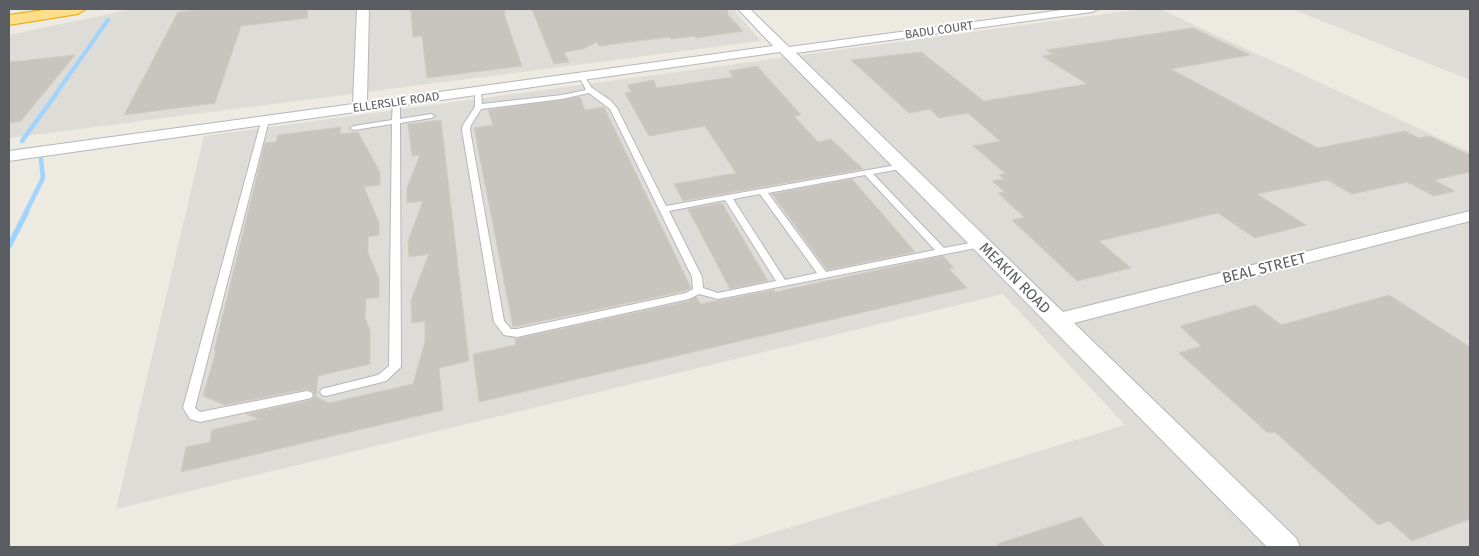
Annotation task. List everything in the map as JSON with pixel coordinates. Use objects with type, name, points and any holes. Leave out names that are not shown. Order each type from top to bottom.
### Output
[{"type":"highway","points":[[9,20],[78,9]]},
{"type":"street","points":[[360,107],[363,9]]},
{"type":"street","name":"MEAKIN ROAD","points":[[744,9],[1286,547]]},
{"type":"street","name":"BADU COURT","points":[[785,49],[1092,9]]},
{"type":"street","name":"ELLERSLIE ROAD","points":[[9,156],[785,49]]},
{"type":"street","name":"BEAL STREET","points":[[1057,320],[1470,216]]},
{"type":"lane","points":[[582,76],[589,91],[602,98],[613,108],[697,277],[698,290]]},
{"type":"lane","points":[[477,91],[479,107],[467,125],[466,130],[499,322],[504,329],[508,332],[517,333],[689,296],[698,290]]},
{"type":"lane","points":[[479,107],[552,98],[589,91]]},
{"type":"lane","points":[[326,392],[382,378],[395,368],[396,102]]},
{"type":"lane","points":[[354,128],[431,116]]},
{"type":"lane","points":[[266,120],[190,412],[200,417],[307,395]]},
{"type":"lane","points":[[663,209],[902,166]]},
{"type":"lane","points":[[867,172],[942,252]]},
{"type":"lane","points":[[762,191],[824,276]]},
{"type":"lane","points":[[728,197],[783,284]]},
{"type":"lane","points":[[698,290],[718,296],[981,244]]},
{"type":"shaded area","points":[[133,9],[733,9],[761,41],[9,138],[9,35]]},
{"type":"shaded area","points":[[1142,9],[1160,9],[1470,152],[1470,547],[726,547],[1125,425],[1003,294],[116,509],[204,136]]},
{"type":"shaded area","points":[[1292,9],[1470,9],[1470,80]]},
{"type":"building","points":[[206,9],[307,9],[308,18],[241,26],[215,103],[124,115],[178,12]]},
{"type":"building","points":[[411,9],[504,9],[522,66],[427,78],[422,36],[413,37]]},
{"type":"building","points":[[532,9],[727,9],[728,15],[743,31],[696,38],[694,36],[671,39],[669,37],[599,46],[597,42],[583,49],[564,52],[569,62],[554,64]]},
{"type":"building","points":[[1193,28],[1250,55],[1171,69],[1318,148],[1405,131],[1419,138],[1429,136],[1470,155],[1470,172],[1434,180],[1455,191],[1434,196],[1407,182],[1352,194],[1327,180],[1257,194],[1306,225],[1255,238],[1218,213],[1099,241],[1131,268],[1077,281],[1012,220],[1024,217],[998,193],[1005,192],[992,181],[1004,179],[999,175],[1005,173],[973,146],[1000,141],[968,113],[939,118],[930,109],[909,113],[851,60],[921,52],[984,101],[1087,84],[1042,56],[1053,54],[1046,50]]},
{"type":"building","points":[[75,55],[21,121],[9,123],[9,62]]},
{"type":"building","points":[[757,66],[801,115],[794,116],[818,142],[831,139],[863,169],[683,201],[674,184],[736,173],[705,126],[649,136],[625,93],[631,92],[628,85],[654,80],[656,88],[733,77],[729,71]]},
{"type":"building","points":[[580,97],[585,110],[604,107],[691,288],[685,291],[513,327],[474,128],[493,125],[488,110]]},
{"type":"building","points":[[441,120],[469,361],[439,368],[443,410],[181,472],[186,447],[210,442],[212,430],[259,419],[246,414],[311,400],[315,396],[313,391],[307,389],[225,405],[203,396],[216,351],[214,351],[265,143],[276,142],[278,135],[341,127],[340,134],[358,132],[380,172],[380,185],[364,187],[379,223],[379,235],[368,237],[368,253],[379,279],[379,297],[366,299],[365,318],[370,330],[370,364],[318,376],[316,397],[329,403],[413,384],[425,342],[425,321],[412,323],[411,300],[429,254],[409,257],[408,241],[423,201],[407,203],[407,188],[420,155],[412,156],[408,124]]},
{"type":"building","points":[[852,179],[915,252],[827,270],[772,194]]},
{"type":"building","points":[[722,203],[768,281],[730,289],[688,209]]},
{"type":"building","points":[[943,256],[954,268],[949,269],[967,288],[479,402],[473,354],[516,345],[515,339],[689,301],[696,297],[700,304],[774,290],[775,292]]},
{"type":"building","points":[[1389,295],[1470,347],[1470,519],[1412,541],[1389,521],[1378,525],[1275,432],[1268,433],[1179,353],[1201,346],[1180,326],[1255,305],[1281,325]]},
{"type":"building","points":[[1081,517],[1105,547],[998,547],[997,544]]},
{"type":"waterway","points":[[55,95],[108,20]]},
{"type":"waterway","points":[[22,141],[56,94]]},
{"type":"waterway","points":[[25,214],[43,178],[41,159]]},
{"type":"waterway","points":[[9,246],[26,213]]}]
